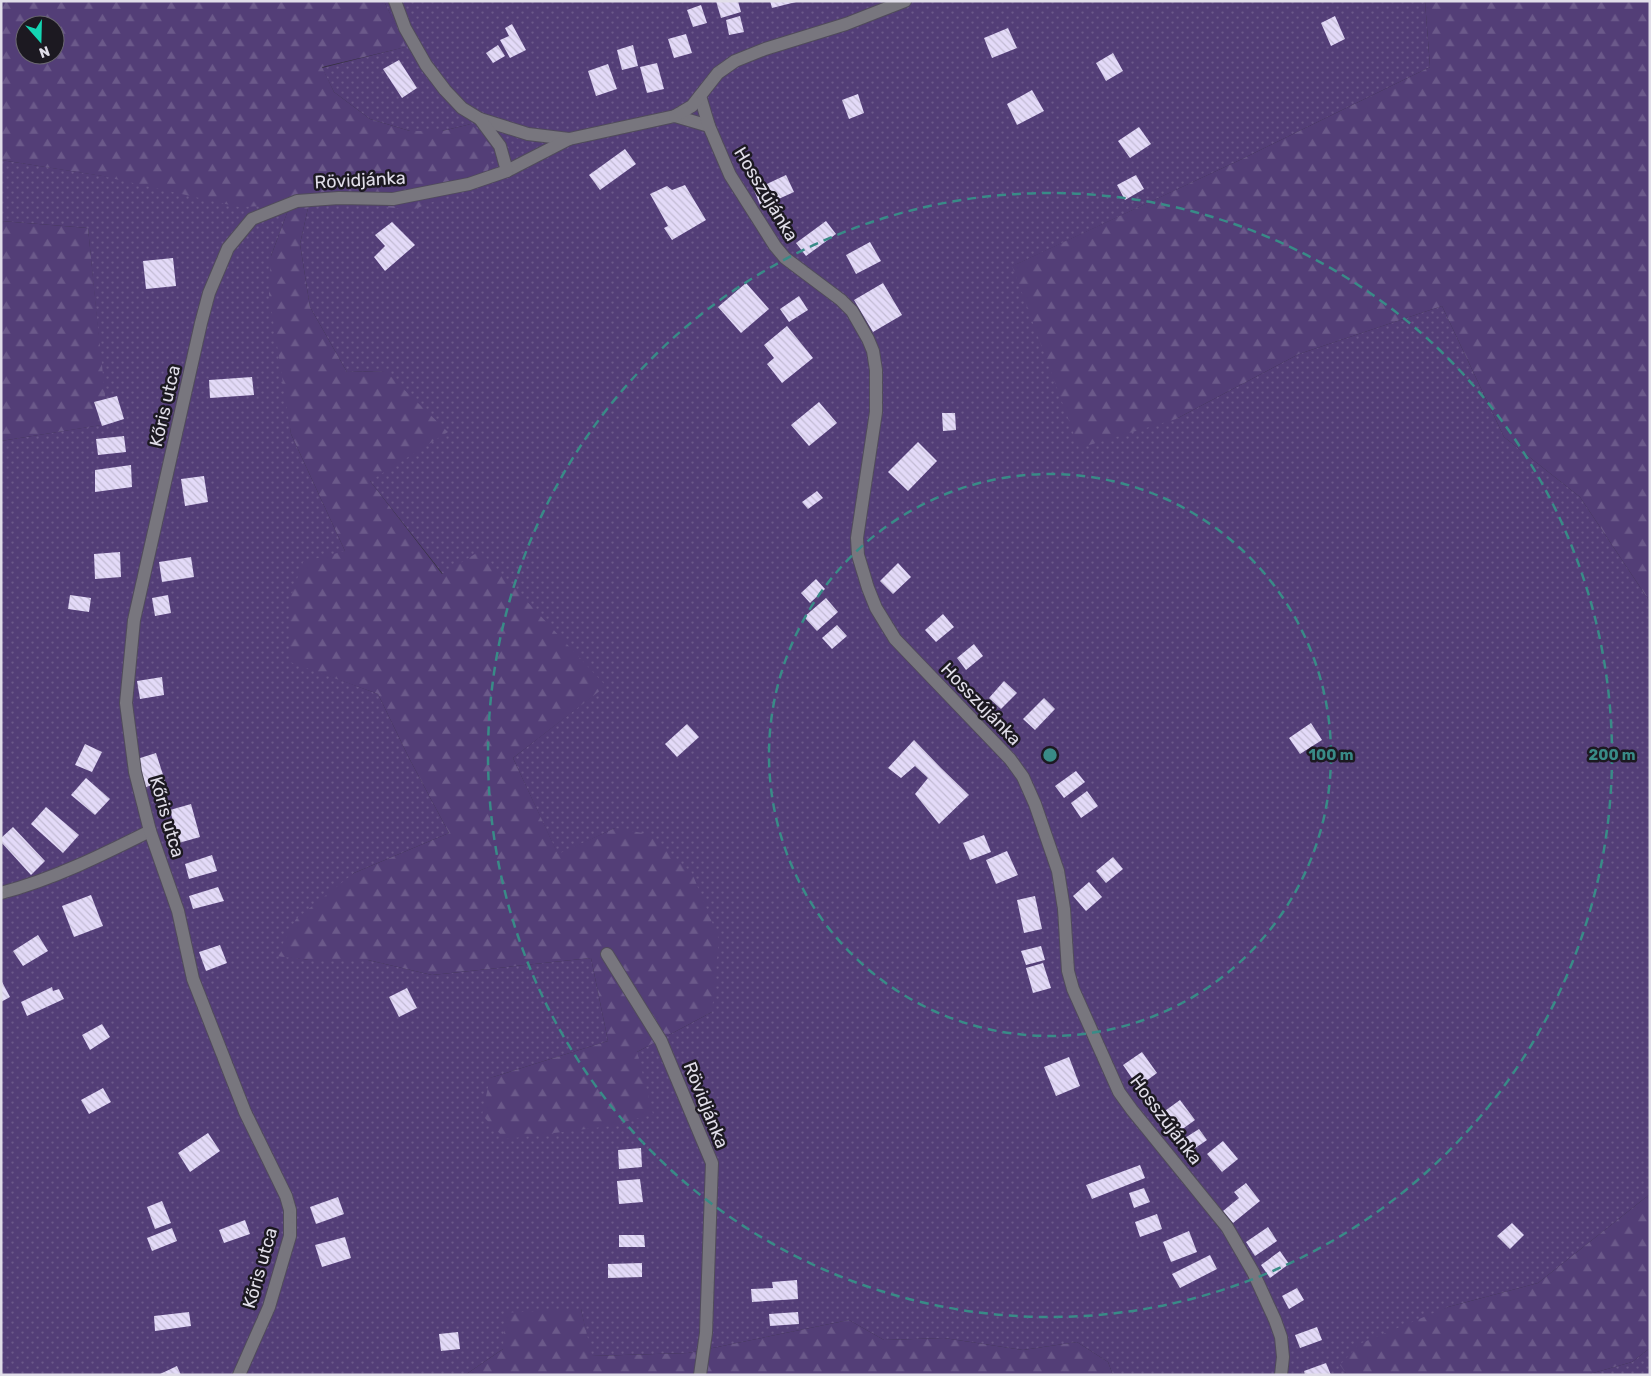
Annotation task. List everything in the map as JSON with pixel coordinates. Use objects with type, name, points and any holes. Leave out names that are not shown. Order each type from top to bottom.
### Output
[{"type":"street","points":[[395,1],[405,28],[426,66],[462,108],[480,119],[528,134],[569,140],[675,116],[692,106],[718,73],[735,61],[765,48],[846,24],[905,1]]},
{"type":"street","name":"Hosszújánka","points":[[700,96],[709,126],[730,175],[775,246],[785,258],[841,300],[852,311],[868,339],[874,358],[876,412],[857,538],[858,555],[868,588],[876,608],[895,639],[1010,759],[1023,777],[1035,804],[1058,871],[1064,909],[1068,971],[1079,1003],[1119,1092],[1227,1228],[1253,1272],[1281,1337],[1283,1357],[1281,1375]]},
{"type":"street","points":[[675,116],[709,126]]},
{"type":"street","points":[[480,119],[500,146],[507,171]]},
{"type":"street","name":"Rövidjánka","points":[[228,248],[252,219],[297,201],[339,198],[393,198],[469,184],[507,171],[569,140]]},
{"type":"street","name":"Kőris utca","points":[[228,248],[209,293],[134,620],[126,703],[135,772],[150,831],[178,911],[193,979],[245,1112],[286,1196],[290,1210],[290,1236],[281,1269],[269,1307],[239,1375]]},
{"type":"street","points":[[1,893],[57,874],[98,857],[150,831]]},
{"type":"street","name":"Rövidjánka","points":[[607,954],[661,1041],[712,1164],[706,1334],[700,1375]]},
{"type":"green space","points":[[1,1],[384,1],[406,47],[322,67],[334,92],[370,119],[410,131],[442,131],[471,124],[491,146],[487,181],[412,210],[310,199],[300,244],[310,307],[347,372],[385,371],[448,432],[370,481],[442,574],[480,551],[606,686],[513,758],[558,854],[615,828],[648,834],[692,873],[719,939],[712,1012],[637,1052],[653,1114],[610,1126],[505,1139],[482,1115],[490,1078],[608,1041],[591,958],[432,975],[368,960],[309,960],[276,956],[296,919],[354,873],[449,833],[409,758],[378,694],[290,662],[290,599],[303,562],[345,551],[291,434],[269,294],[271,256],[290,205],[239,207],[102,176],[1,160]]},
{"type":"green space","points":[[384,1],[1425,1],[1430,67],[1242,159],[1013,266],[1176,419],[1299,354],[1442,306],[1504,437],[1580,497],[1650,602],[1650,1194],[1538,1283],[1448,1307],[1341,1365],[1347,1375],[1113,1375],[1108,1362],[1077,1342],[1023,1350],[944,1338],[884,1340],[849,1320],[688,1353],[591,1356],[581,1309],[503,1349],[465,1375],[1,1375],[1,441],[107,424],[88,228],[1,221],[1,160],[290,205],[271,256],[291,434],[345,551],[290,661],[378,694],[409,758],[449,833],[354,873],[277,955],[309,960],[368,960],[432,975],[591,958],[608,1041],[490,1078],[637,1052],[712,1012],[615,828],[558,855],[513,758],[605,686],[443,574],[370,481],[385,371],[347,372],[310,307],[300,244],[310,199],[471,124],[442,131],[410,131],[370,119],[334,92],[322,68],[405,47]]},
{"type":"green space","points":[[1425,1],[1650,1],[1650,602],[1580,497],[1504,437],[1442,306],[1299,354],[1176,419],[1079,448],[1012,266],[1242,159],[1430,67]]},
{"type":"green space","points":[[1,221],[88,228],[108,424],[1,441]]},
{"type":"green space","points":[[1650,1194],[1650,1348],[1632,1362],[1586,1375],[1347,1375],[1340,1365],[1359,1344],[1448,1307],[1538,1283]]},
{"type":"green space","points":[[581,1309],[592,1356],[688,1353],[849,1320],[884,1340],[944,1338],[1023,1350],[1077,1342],[1108,1362],[1113,1375],[465,1375],[503,1349],[505,1313]]},
{"type":"green space","points":[[1650,1348],[1650,1375],[1586,1375],[1632,1362]]},
{"type":"building","points":[[716,1],[738,1],[741,12],[721,18]]},
{"type":"building","points":[[770,1],[796,1],[796,2],[772,8]]},
{"type":"building","points":[[701,5],[707,23],[693,27],[687,10]]},
{"type":"building","points":[[740,16],[744,32],[729,35],[726,20]]},
{"type":"building","points":[[1335,16],[1345,39],[1331,46],[1321,23]]},
{"type":"building","points":[[512,24],[526,50],[510,58],[500,40],[509,36],[505,28]]},
{"type":"building","points":[[1008,28],[1017,48],[992,58],[984,38]]},
{"type":"building","points":[[686,34],[692,53],[674,58],[668,39]]},
{"type":"building","points":[[498,45],[505,56],[493,63],[486,53]]},
{"type":"building","points":[[633,45],[638,66],[622,70],[617,50]]},
{"type":"building","points":[[1113,53],[1123,71],[1106,81],[1096,63]]},
{"type":"building","points":[[399,60],[417,88],[402,98],[383,69]]},
{"type":"building","points":[[657,63],[664,89],[647,93],[640,67]]},
{"type":"building","points":[[608,64],[617,89],[596,96],[588,71]]},
{"type":"building","points":[[1032,90],[1044,111],[1017,125],[1007,104]]},
{"type":"building","points":[[858,94],[864,113],[849,119],[842,100]]},
{"type":"building","points":[[1139,127],[1151,144],[1130,158],[1118,141]]},
{"type":"building","points":[[625,149],[636,164],[600,190],[589,175]]},
{"type":"building","points":[[786,175],[794,192],[761,207],[754,190]]},
{"type":"building","points":[[1136,175],[1144,189],[1125,200],[1117,185]]},
{"type":"building","points":[[685,185],[706,220],[672,240],[664,228],[668,226],[650,194],[667,186],[672,190]]},
{"type":"building","points":[[826,221],[836,234],[806,256],[796,243]]},
{"type":"building","points":[[392,222],[415,245],[385,271],[374,257],[385,246],[375,235]]},
{"type":"building","points":[[870,242],[881,261],[856,274],[846,255]]},
{"type":"building","points":[[173,258],[176,286],[146,289],[143,261]]},
{"type":"building","points":[[746,283],[769,309],[741,333],[718,307]]},
{"type":"building","points":[[883,283],[902,315],[873,332],[854,300]]},
{"type":"building","points":[[799,296],[808,310],[789,322],[780,309]]},
{"type":"building","points":[[787,326],[813,358],[782,383],[767,364],[774,358],[764,345]]},
{"type":"building","points":[[252,377],[254,395],[210,398],[209,380]]},
{"type":"building","points":[[117,396],[124,419],[102,426],[94,402]]},
{"type":"building","points":[[819,402],[837,423],[809,446],[791,425]]},
{"type":"building","points":[[942,413],[955,413],[956,430],[943,431]]},
{"type":"building","points":[[124,436],[126,452],[98,455],[96,439]]},
{"type":"building","points":[[918,442],[937,461],[908,491],[888,472]]},
{"type":"building","points":[[131,465],[132,487],[95,492],[95,470]]},
{"type":"building","points":[[204,476],[208,502],[185,506],[181,479]]},
{"type":"building","points":[[817,491],[823,498],[808,509],[802,502]]},
{"type":"building","points":[[120,552],[121,577],[95,579],[94,554]]},
{"type":"building","points":[[191,557],[194,577],[162,582],[159,562]]},
{"type":"building","points":[[898,563],[911,577],[893,594],[880,581]]},
{"type":"building","points":[[816,579],[825,589],[810,603],[801,593]]},
{"type":"building","points":[[70,595],[91,598],[89,612],[68,609]]},
{"type":"building","points":[[168,595],[171,613],[155,616],[152,598]]},
{"type":"building","points":[[826,598],[838,612],[817,631],[804,617]]},
{"type":"building","points":[[943,614],[954,627],[936,642],[925,630]]},
{"type":"building","points":[[837,625],[847,636],[832,649],[822,638]]},
{"type":"building","points":[[974,644],[983,656],[966,670],[957,658]]},
{"type":"building","points":[[162,677],[164,695],[140,699],[137,681]]},
{"type":"building","points":[[1004,681],[1017,693],[1001,709],[989,698]]},
{"type":"building","points":[[1044,698],[1055,709],[1035,730],[1023,719]]},
{"type":"building","points":[[1311,723],[1322,740],[1300,754],[1289,738]]},
{"type":"building","points":[[687,724],[699,737],[677,757],[665,744]]},
{"type":"building","points":[[914,740],[969,795],[939,824],[915,794],[928,778],[915,766],[901,778],[888,768]]},
{"type":"building","points":[[85,744],[102,752],[92,772],[75,765]]},
{"type":"building","points":[[156,753],[165,781],[146,787],[137,759]]},
{"type":"building","points":[[1076,771],[1085,782],[1064,798],[1055,786]]},
{"type":"building","points":[[86,778],[110,799],[95,815],[71,795]]},
{"type":"building","points":[[1087,791],[1098,806],[1081,818],[1071,803]]},
{"type":"building","points":[[191,804],[200,837],[175,844],[172,833],[176,832],[170,810]]},
{"type":"building","points":[[46,807],[79,835],[63,853],[31,824]]},
{"type":"building","points":[[13,827],[45,861],[31,875],[1,842],[1,838]]},
{"type":"building","points":[[984,835],[991,852],[970,860],[963,843]]},
{"type":"building","points":[[1007,851],[1018,875],[996,884],[986,860]]},
{"type":"building","points":[[212,855],[217,871],[189,879],[185,864]]},
{"type":"building","points":[[1113,857],[1123,869],[1106,883],[1096,871]]},
{"type":"building","points":[[1089,882],[1102,897],[1086,911],[1073,896]]},
{"type":"building","points":[[218,887],[224,901],[193,909],[189,896]]},
{"type":"building","points":[[91,895],[103,926],[74,937],[62,906]]},
{"type":"building","points":[[1035,896],[1042,929],[1024,933],[1017,900]]},
{"type":"building","points":[[38,935],[48,951],[23,966],[13,951]]},
{"type":"building","points":[[220,945],[227,963],[206,971],[199,952]]},
{"type":"building","points":[[1041,946],[1045,960],[1026,965],[1021,951]]},
{"type":"building","points":[[1043,963],[1051,988],[1033,993],[1026,968]]},
{"type":"building","points":[[1,980],[10,997],[1,1002]]},
{"type":"building","points":[[52,987],[53,991],[59,989],[64,999],[27,1016],[21,1002]]},
{"type":"building","points":[[407,988],[417,1008],[399,1017],[389,997]]},
{"type":"building","points":[[102,1024],[110,1037],[90,1050],[82,1035]]},
{"type":"building","points":[[1142,1052],[1157,1073],[1138,1087],[1123,1065]]},
{"type":"building","points":[[1069,1057],[1080,1086],[1056,1096],[1044,1067]]},
{"type":"building","points":[[103,1088],[111,1102],[89,1114],[81,1100]]},
{"type":"building","points":[[1180,1100],[1195,1120],[1177,1133],[1162,1113]]},
{"type":"building","points":[[1199,1129],[1207,1140],[1185,1155],[1177,1143]]},
{"type":"building","points":[[208,1133],[220,1151],[190,1172],[178,1153]]},
{"type":"building","points":[[1223,1141],[1238,1159],[1222,1172],[1207,1154]]},
{"type":"building","points":[[641,1148],[642,1167],[619,1169],[618,1150]]},
{"type":"building","points":[[1140,1165],[1145,1178],[1092,1199],[1086,1185]]},
{"type":"building","points":[[640,1179],[643,1202],[619,1204],[617,1181]]},
{"type":"building","points":[[1246,1183],[1260,1201],[1233,1223],[1223,1211],[1239,1198],[1234,1192]]},
{"type":"building","points":[[1144,1188],[1150,1202],[1134,1208],[1129,1193]]},
{"type":"building","points":[[338,1197],[344,1214],[316,1224],[310,1207]]},
{"type":"building","points":[[162,1201],[171,1223],[155,1229],[147,1207]]},
{"type":"building","points":[[1157,1214],[1162,1229],[1140,1237],[1135,1222]]},
{"type":"building","points":[[245,1220],[250,1234],[224,1243],[219,1230]]},
{"type":"building","points":[[1512,1223],[1524,1235],[1510,1249],[1497,1236]]},
{"type":"building","points":[[1268,1227],[1277,1241],[1255,1256],[1246,1242]]},
{"type":"building","points":[[172,1228],[177,1241],[152,1251],[147,1238]]},
{"type":"building","points":[[1189,1231],[1197,1252],[1171,1262],[1163,1242]]},
{"type":"building","points":[[619,1235],[644,1235],[645,1247],[619,1247]]},
{"type":"building","points":[[345,1237],[351,1258],[322,1267],[315,1245]]},
{"type":"building","points":[[1280,1251],[1289,1264],[1270,1278],[1261,1265]]},
{"type":"building","points":[[1210,1255],[1217,1269],[1180,1288],[1172,1274]]},
{"type":"building","points":[[642,1263],[642,1277],[608,1278],[608,1264]]},
{"type":"building","points":[[797,1280],[798,1299],[752,1302],[751,1289],[773,1288],[772,1282]]},
{"type":"building","points":[[1297,1288],[1304,1300],[1289,1309],[1282,1296]]},
{"type":"building","points":[[189,1312],[191,1326],[155,1331],[154,1316]]},
{"type":"building","points":[[798,1312],[799,1324],[770,1326],[769,1314]]},
{"type":"building","points":[[1317,1327],[1322,1340],[1300,1348],[1295,1335]]},
{"type":"building","points":[[458,1332],[460,1349],[441,1351],[439,1334]]},
{"type":"building","points":[[1326,1363],[1331,1375],[1305,1375],[1304,1371]]},
{"type":"building","points":[[177,1366],[181,1375],[158,1375]]}]
